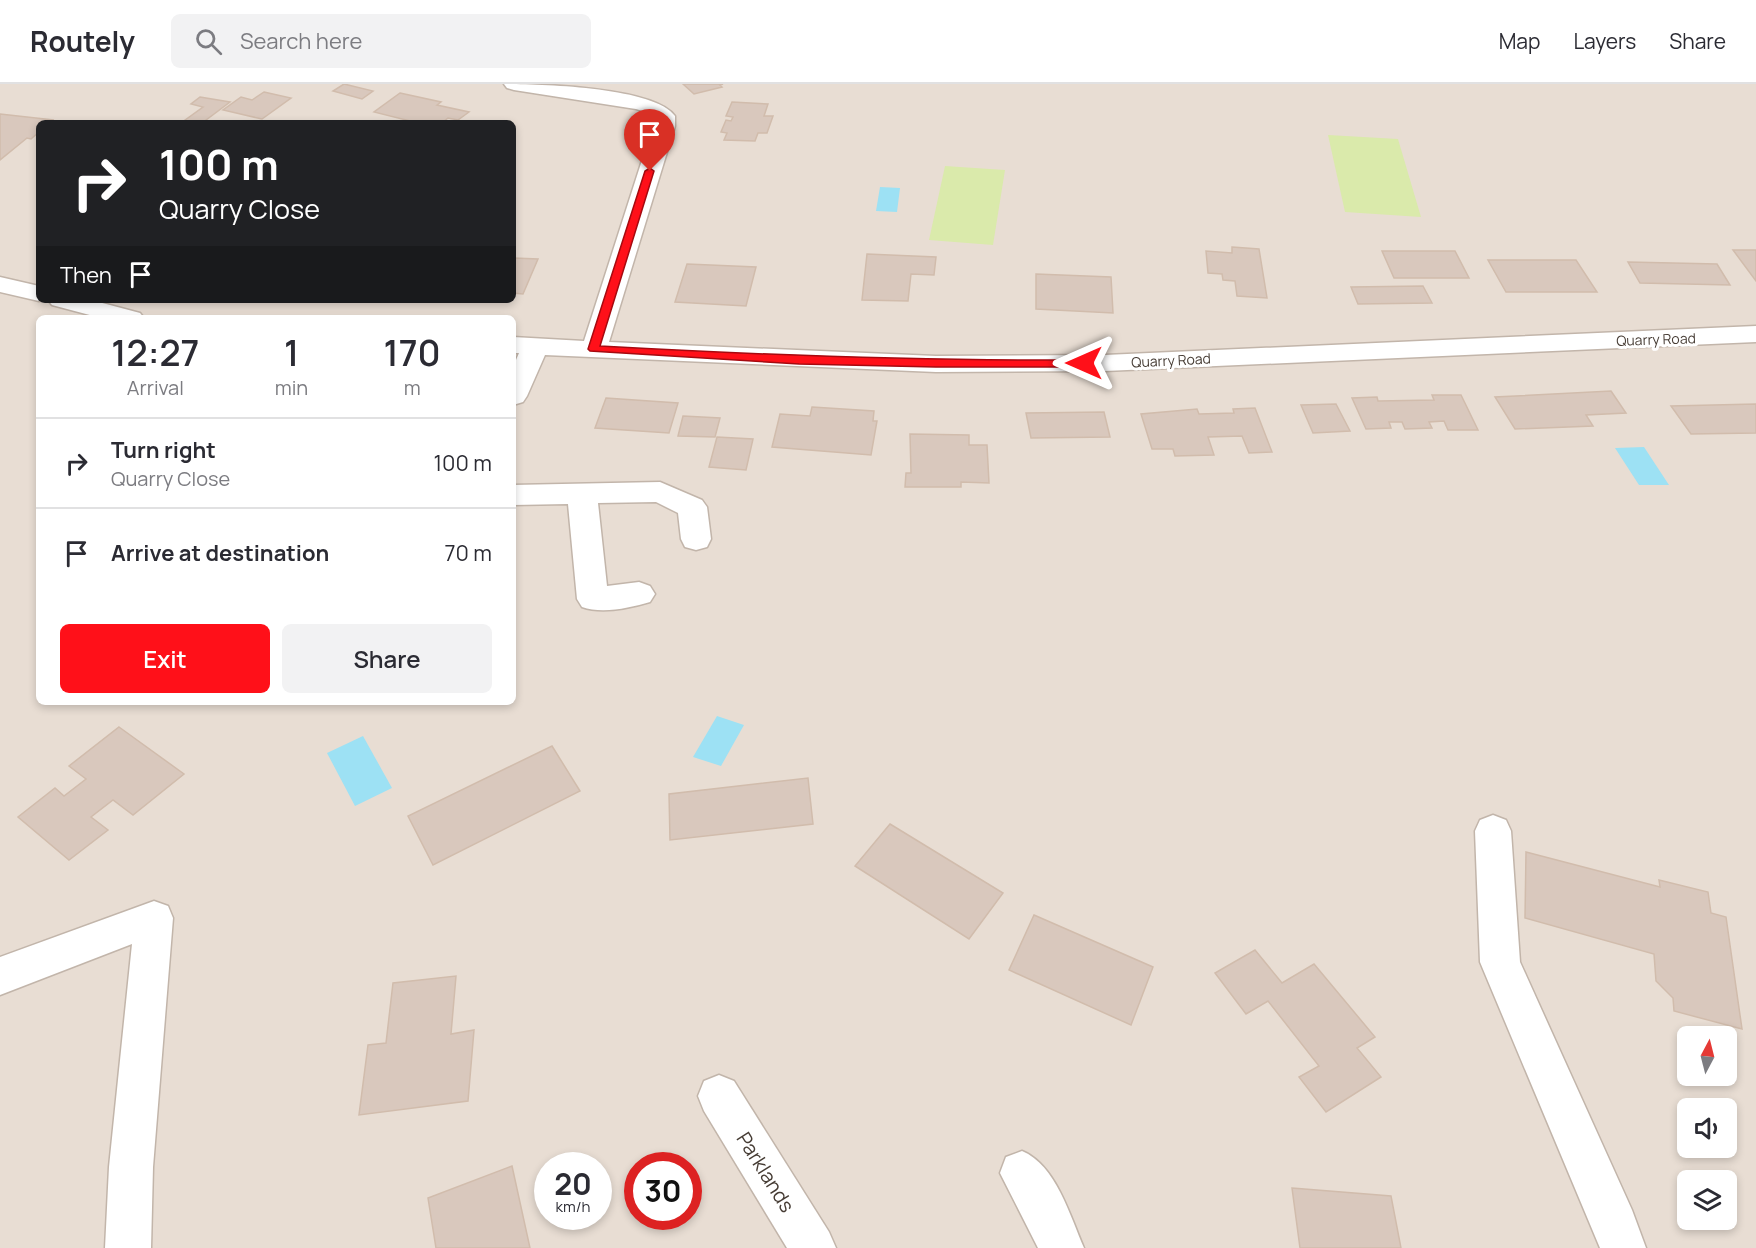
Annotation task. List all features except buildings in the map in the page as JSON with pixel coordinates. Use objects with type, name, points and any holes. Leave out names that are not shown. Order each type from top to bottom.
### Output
[{"type":"street","points":[[514,84],[636,103],[653,107],[664,116],[664,126],[594,349]]},
{"type":"street","points":[[0,284],[36,293]]},
{"type":"street","points":[[73,303],[119,315]]},
{"type":"street","name":"Quarry Road","points":[[524,345],[799,360],[936,364],[1105,363],[1756,334]]},
{"type":"street","points":[[516,382],[524,345]]},
{"type":"street","points":[[516,495],[660,492],[692,507],[696,539]]},
{"type":"street","points":[[582,494],[593,599],[639,594]]},
{"type":"street","points":[[1493,831],[1500,962],[1616,1226],[1623,1248]]},
{"type":"street","points":[[0,976],[154,918],[130,1167],[128,1248]]},
{"type":"street","name":"Parklands","points":[[719,1096],[813,1248]]},
{"type":"street","points":[[1022,1173],[1043,1207],[1061,1248]]},
{"type":"shaded area","points":[[0,84],[1756,84],[1756,1248],[0,1248]]},
{"type":"green space","points":[[1328,135],[1398,139],[1421,217],[1345,212]]},
{"type":"green space","points":[[945,166],[1005,170],[993,245],[929,240]]},
{"type":"water","points":[[880,187],[900,188],[897,212],[876,211]]},
{"type":"water","points":[[1644,447],[1669,485],[1639,485],[1615,448]]},
{"type":"water","points":[[717,716],[744,725],[721,766],[693,757]]},
{"type":"water","points":[[363,736],[392,788],[355,806],[327,753]]},
{"type":"route","points":[[650,171],[594,349],[799,360],[936,364],[1084,363]]}]
